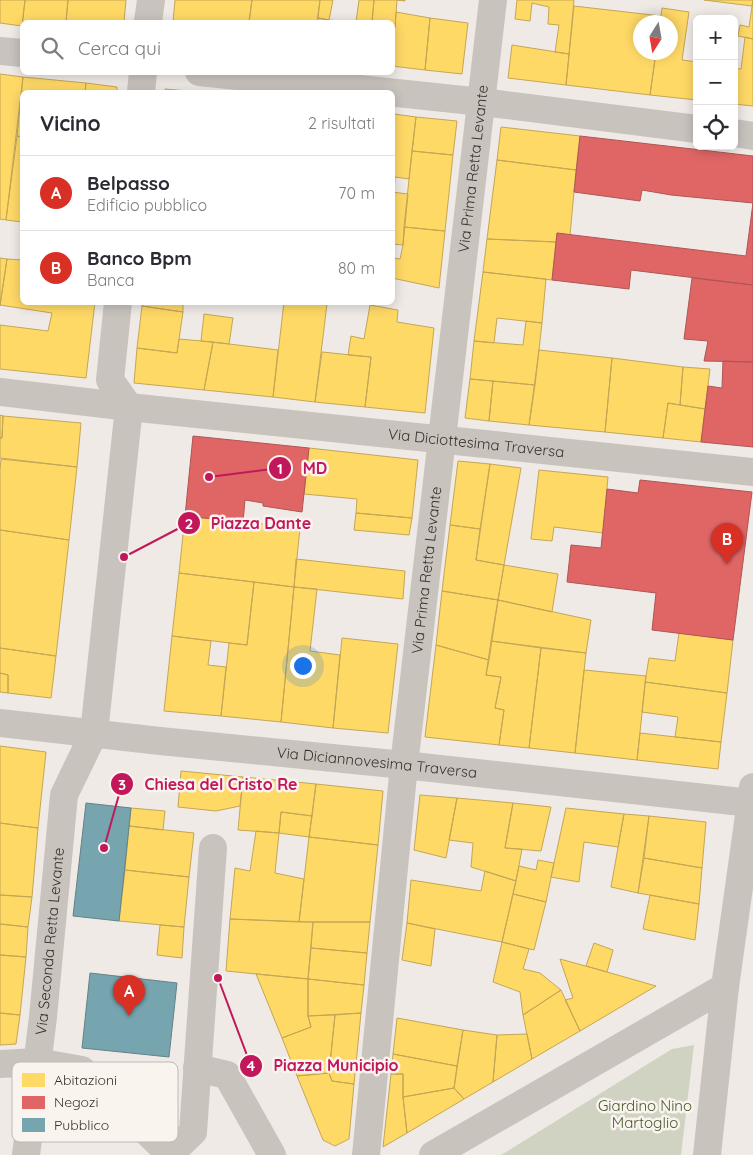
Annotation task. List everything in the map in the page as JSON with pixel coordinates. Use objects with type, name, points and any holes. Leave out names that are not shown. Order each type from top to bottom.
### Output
[{"type":"street","points":[[148,20],[151,0]]},
{"type":"street","name":"Via Prima Retta Levante","points":[[367,1149],[404,765],[493,0]]},
{"type":"street","points":[[0,51],[20,53]]},
{"type":"street","points":[[141,90],[143,75]]},
{"type":"street","points":[[226,75],[368,90]]},
{"type":"street","points":[[395,93],[693,128]]},
{"type":"street","points":[[738,134],[753,136]]},
{"type":"street","points":[[118,305],[110,380],[129,408]]},
{"type":"street","name":"Via Diciottesima Traversa","points":[[0,392],[129,408],[753,472]]},
{"type":"street","name":"Via Seconda Retta Levante","points":[[37,1062],[44,1008],[64,795],[94,733],[129,408]]},
{"type":"street","name":"Via Diciannovesima Traversa","points":[[0,723],[180,743],[752,798]]},
{"type":"street","points":[[707,1155],[725,987],[752,798]]},
{"type":"street","points":[[157,1142],[171,1155],[193,1132],[213,848]]},
{"type":"street","points":[[433,1155],[725,987]]},
{"type":"street","points":[[197,1068],[227,1075],[272,1155]]},
{"type":"street","name":"Via Seconda Retta Levante","points":[[26,1155],[28,1142]]},
{"type":"green space","name":"Giardino Nino Martoglio","points":[[694,1045],[681,1155],[501,1155],[672,1049]]},
{"type":"building: Abitazioni","points":[[0,0],[25,0],[23,20],[20,20],[20,26],[0,23]]},
{"type":"building: Abitazioni","points":[[25,0],[68,0],[66,20],[22,20]]},
{"type":"building: Abitazioni","points":[[68,0],[126,0],[124,20],[66,20]]},
{"type":"building: Abitazioni","points":[[175,0],[252,0],[249,20],[173,20]]},
{"type":"building: Abitazioni","points":[[252,0],[320,0],[317,20],[249,20]]},
{"type":"building: Abitazioni","points":[[320,0],[333,0],[329,20],[318,18]]},
{"type":"building: Abitazioni","points":[[359,0],[374,0],[372,20],[356,20]]},
{"type":"building: Abitazioni","points":[[374,0],[397,0],[395,28],[395,20],[372,20]]},
{"type":"building: Abitazioni","points":[[517,0],[574,0],[569,54],[555,52],[559,25],[548,24],[549,7],[532,3],[530,21],[515,19]]},
{"type":"building: Abitazioni","points":[[704,0],[753,0],[752,6]]},
{"type":"building: Abitazioni","points":[[753,0],[753,39],[738,36],[740,25],[749,27]]},
{"type":"building: Abitazioni","points":[[574,6],[652,15],[633,15],[633,60],[655,60],[650,95],[566,85]]},
{"type":"building: Abitazioni","points":[[662,8],[689,12],[682,60],[693,61],[693,100],[650,95],[655,60],[678,60],[678,15],[661,15]]},
{"type":"building: Abitazioni","points":[[396,12],[430,18],[425,70],[395,66]]},
{"type":"building: Abitazioni","points":[[430,18],[468,23],[462,74],[425,70]]},
{"type":"building: Abitazioni","points":[[745,37],[753,39],[753,106],[738,104],[738,69],[741,69]]},
{"type":"building: Abitazioni","points":[[512,45],[569,54],[566,85],[508,78]]},
{"type":"building: Abitazioni","points":[[0,74],[23,77],[6,220],[0,219]]},
{"type":"building: Abitazioni","points":[[23,77],[86,83],[85,90],[22,90]]},
{"type":"building: Abitazioni","points":[[86,83],[117,87],[117,90],[85,90]]},
{"type":"building: Abitazioni","points":[[20,106],[20,137],[17,136]]},
{"type":"building: Abitazioni","points":[[395,114],[416,117],[409,179],[395,177]]},
{"type":"building: Abitazioni","points":[[416,117],[457,121],[453,155],[412,151]]},
{"type":"building: Abitazioni","points":[[501,127],[580,136],[576,170],[497,160]]},
{"type":"building: Abitazioni","points":[[17,136],[20,137],[20,222],[6,220]]},
{"type":"building: Abitazioni","points":[[412,151],[453,155],[445,231],[404,227]]},
{"type":"building: Abitazioni","points":[[497,160],[576,170],[570,235],[557,233],[556,242],[487,239]]},
{"type":"building: Abitazioni","points":[[395,192],[408,194],[403,245],[395,244]]},
{"type":"building: Abitazioni","points":[[404,227],[445,231],[439,288],[395,279],[395,258],[400,259]]},
{"type":"building: Abitazioni","points":[[487,239],[556,242],[552,280],[483,272]]},
{"type":"building: Abitazioni","points":[[0,258],[7,259],[0,306]]},
{"type":"building: Abitazioni","points":[[7,259],[20,260],[20,305],[95,305],[86,378],[0,369],[0,325],[48,331],[52,313],[0,305]]},
{"type":"building: Abitazioni","points":[[483,272],[546,279],[542,323],[497,318],[494,343],[474,341]]},
{"type":"building: Abitazioni","points":[[183,305],[183,312],[142,306]]},
{"type":"building: Abitazioni","points":[[284,305],[327,305],[315,402],[273,397]]},
{"type":"building: Abitazioni","points":[[370,305],[398,310],[397,322],[434,328],[425,413],[365,407],[371,357],[348,355],[351,336],[364,339]]},
{"type":"building: Abitazioni","points":[[142,306],[183,312],[177,353],[137,348]]},
{"type":"building: Abitazioni","points":[[204,314],[233,318],[229,344],[201,341]]},
{"type":"building: Abitazioni","points":[[526,321],[542,323],[535,385],[470,379],[474,341],[523,345]]},
{"type":"building: Abitazioni","points":[[179,339],[213,342],[204,390],[134,383],[137,348],[177,353]]},
{"type":"building: Abitazioni","points":[[213,342],[278,350],[273,397],[204,390]]},
{"type":"building: Abitazioni","points":[[539,350],[612,358],[605,432],[529,425]]},
{"type":"building: Abitazioni","points":[[322,352],[371,357],[365,407],[315,402]]},
{"type":"building: Abitazioni","points":[[612,358],[683,367],[680,405],[668,403],[663,438],[605,432]]},
{"type":"building: Abitazioni","points":[[683,367],[710,369],[705,409],[680,405]]},
{"type":"building: Abitazioni","points":[[470,379],[493,381],[489,421],[465,418]]},
{"type":"building: Abitazioni","points":[[493,381],[535,385],[529,425],[489,421]]},
{"type":"building: Abitazioni","points":[[668,403],[705,409],[701,442],[663,438]]},
{"type":"building: Abitazioni","points":[[0,415],[3,416],[2,438],[0,438]]},
{"type":"building: Abitazioni","points":[[3,416],[81,423],[77,467],[0,458]]},
{"type":"building: Abitazioni","points":[[309,448],[418,460],[412,518],[356,513],[357,499],[304,494]]},
{"type":"building: Abitazioni","points":[[1,459],[77,467],[69,540],[0,530]]},
{"type":"building: Abitazioni","points":[[458,461],[490,464],[480,529],[450,525]]},
{"type":"building: Abitazioni","points":[[490,464],[521,468],[504,565],[476,560]]},
{"type":"building: Abitazioni","points":[[539,470],[608,477],[603,533],[554,527],[552,541],[531,539]]},
{"type":"building: Abitazioni","points":[[356,513],[412,518],[409,535],[354,530]]},
{"type":"building: Abitazioni","points":[[185,516],[300,528],[294,587],[179,573]]},
{"type":"building: Abitazioni","points":[[450,525],[480,529],[476,560],[504,565],[498,600],[442,591]]},
{"type":"building: Abitazioni","points":[[0,530],[69,540],[56,656],[0,648]]},
{"type":"building: Abitazioni","points":[[296,559],[405,571],[403,599],[294,587]]},
{"type":"building: Abitazioni","points":[[504,565],[558,574],[552,612],[498,600]]},
{"type":"building: Abitazioni","points":[[179,573],[254,582],[247,645],[172,636]]},
{"type":"building: Abitazioni","points":[[254,582],[294,587],[281,722],[221,716],[229,643],[247,645]]},
{"type":"building: Abitazioni","points":[[294,587],[317,589],[310,651],[340,655],[333,728],[281,722]]},
{"type":"building: Abitazioni","points":[[442,591],[498,600],[489,660],[436,645]]},
{"type":"building: Abitazioni","points":[[498,600],[591,620],[586,653],[491,641]]},
{"type":"building: Abitazioni","points":[[679,633],[733,640],[727,693],[645,682],[649,658],[675,661]]},
{"type":"building: Abitazioni","points":[[172,636],[211,641],[208,665],[226,667],[221,716],[164,711]]},
{"type":"building: Abitazioni","points":[[342,638],[398,644],[388,733],[333,728]]},
{"type":"building: Abitazioni","points":[[491,641],[541,648],[529,748],[499,745],[504,710],[495,708],[501,677],[486,675]]},
{"type":"building: Abitazioni","points":[[436,645],[489,660],[486,675],[501,677],[495,708],[504,710],[499,745],[425,737]]},
{"type":"building: Abitazioni","points":[[0,648],[56,656],[51,698],[8,693],[8,675],[0,673]]},
{"type":"building: Abitazioni","points":[[541,648],[586,653],[575,753],[529,748]]},
{"type":"building: Abitazioni","points":[[584,670],[646,676],[637,760],[575,753]]},
{"type":"building: Abitazioni","points":[[0,673],[8,675],[8,693],[0,692]]},
{"type":"building: Abitazioni","points":[[645,682],[727,693],[721,742],[675,737],[678,717],[642,712]]},
{"type":"building: Abitazioni","points":[[640,733],[721,742],[718,769],[637,760]]},
{"type":"building: Abitazioni","points":[[0,746],[46,752],[38,828],[0,823]]},
{"type":"building: Abitazioni","points":[[181,771],[243,777],[240,806],[216,811],[178,807]]},
{"type":"building: Abitazioni","points":[[243,777],[316,784],[312,816],[281,812],[279,833],[238,830]]},
{"type":"building: Abitazioni","points":[[316,784],[383,791],[378,845],[309,837]]},
{"type":"building: Abitazioni","points":[[420,795],[457,798],[446,858],[414,850]]},
{"type":"building: Abitazioni","points":[[457,798],[513,803],[505,848],[522,849],[516,881],[471,867],[473,843],[449,840]]},
{"type":"building: Abitazioni","points":[[513,803],[551,807],[541,851],[505,848]]},
{"type":"building: Abitazioni","points":[[131,808],[165,811],[163,830],[129,826]]},
{"type":"building: Abitazioni","points":[[566,808],[624,814],[618,847],[584,842],[579,882],[551,877]]},
{"type":"building: Abitazioni","points":[[281,812],[312,816],[309,837],[279,833]]},
{"type":"building: Abitazioni","points":[[624,814],[649,816],[638,893],[611,887]]},
{"type":"building: Abitazioni","points":[[649,816],[706,822],[702,868],[644,858]]},
{"type":"building: Abitazioni","points":[[0,823],[38,828],[32,897],[0,895]]},
{"type":"building: Abitazioni","points":[[129,826],[194,833],[189,877],[125,870]]},
{"type":"building: Abitazioni","points":[[256,831],[279,833],[275,873],[304,879],[299,922],[230,919],[235,868],[250,871]]},
{"type":"building: Abitazioni","points":[[309,837],[378,845],[370,922],[299,922]]},
{"type":"building: Abitazioni","points":[[644,858],[702,868],[699,904],[638,893]]},
{"type":"building: Abitazioni","points":[[538,860],[554,863],[546,902],[513,894],[519,866],[536,870]]},
{"type":"building: Abitazioni","points":[[125,870],[189,877],[184,927],[119,921]]},
{"type":"building: Abitazioni","points":[[485,871],[516,881],[502,942],[407,923],[411,880],[481,891]]},
{"type":"building: Abitazioni","points":[[513,894],[546,902],[534,950],[502,942]]},
{"type":"building: Abitazioni","points":[[0,895],[32,897],[28,927],[0,924]]},
{"type":"building: Abitazioni","points":[[650,895],[699,904],[695,940],[643,929]]},
{"type":"building: Abitazioni","points":[[230,919],[313,922],[308,979],[226,971]]},
{"type":"building: Abitazioni","points":[[313,922],[370,922],[367,953],[311,948]]},
{"type":"building: Abitazioni","points":[[407,923],[435,929],[431,966],[402,960]]},
{"type":"building: Abitazioni","points":[[0,924],[28,927],[26,957],[0,955]]},
{"type":"building: Abitazioni","points":[[160,925],[184,927],[182,958],[157,955]]},
{"type":"building: Abitazioni","points":[[502,942],[529,949],[523,969],[540,973],[561,990],[523,1015],[520,992],[493,982]]},
{"type":"building: Abitazioni","points":[[594,943],[613,950],[607,972],[586,966]]},
{"type":"building: Abitazioni","points":[[311,948],[367,953],[364,985],[308,979]]},
{"type":"building: Abitazioni","points":[[0,955],[26,957],[20,1015],[0,1013]]},
{"type":"building: Abitazioni","points":[[560,959],[656,986],[580,1031],[565,1000],[573,998]]},
{"type":"building: Abitazioni","points":[[256,974],[308,979],[308,1016],[311,1027],[282,1038]]},
{"type":"building: Abitazioni","points":[[308,979],[364,985],[361,1013],[308,1016]]},
{"type":"building: Abitazioni","points":[[561,990],[580,1031],[532,1059],[523,1015]]},
{"type":"building: Abitazioni","points":[[0,1013],[20,1015],[16,1044],[0,1045]]},
{"type":"building: Abitazioni","points":[[361,1013],[354,1084],[332,1081],[329,1073],[335,1015]]},
{"type":"building: Abitazioni","points":[[335,1015],[329,1073],[297,1076],[282,1038],[311,1027],[308,1016]]},
{"type":"building: Abitazioni","points":[[397,1018],[463,1030],[457,1066],[393,1054]]},
{"type":"building: Abitazioni","points":[[463,1030],[497,1035],[493,1082],[464,1099],[454,1088]]},
{"type":"building: Abitazioni","points":[[527,1034],[532,1059],[493,1082],[497,1035]]},
{"type":"building: Abitazioni","points":[[393,1054],[457,1066],[454,1088],[403,1097],[403,1074],[391,1074]]},
{"type":"building: Abitazioni","points":[[329,1073],[332,1081],[354,1084],[349,1139],[335,1146],[323,1140],[297,1076]]},
{"type":"building: Abitazioni","points":[[391,1074],[403,1074],[403,1097],[407,1133],[383,1147]]},
{"type":"building: Abitazioni","points":[[454,1088],[464,1099],[407,1133],[403,1097]]},
{"type":"building: Negozi","points":[[580,136],[753,156],[753,203],[671,195],[642,190],[640,201],[574,192]]},
{"type":"building: Negozi","points":[[753,203],[753,285],[631,270],[629,289],[552,280],[557,233],[746,256]]},
{"type":"building: Negozi","points":[[692,278],[753,285],[753,362],[704,361],[708,341],[684,339]]},
{"type":"building: Negozi","points":[[723,361],[753,362],[753,447],[701,442],[708,386],[722,388]]},
{"type":"building: Negozi","points":[[193,436],[309,448],[302,512],[263,506],[263,503],[245,500],[243,522],[185,516]]},
{"type":"building: Negozi","points":[[640,480],[752,492],[733,640],[652,630],[656,593],[567,582],[571,545],[601,548],[607,489],[638,493]]},
{"type":"building: Pubblico","points":[[86,803],[131,808],[119,921],[73,916]]},
{"type":"building: Pubblico","points":[[90,973],[177,983],[169,1057],[82,1048]]},
{"type":"place","name":"MD","points":[[209,477]]},
{"type":"place","name":"Piazza Dante","points":[[124,557]]},
{"type":"place","name":"Banco Bpm","points":[[727,564]]},
{"type":"place","name":"Chiesa del Cristo Re","points":[[104,848]]},
{"type":"place","name":"Piazza Municipio","points":[[218,978]]},
{"type":"place","name":"Belpasso","points":[[129,1016]]}]
